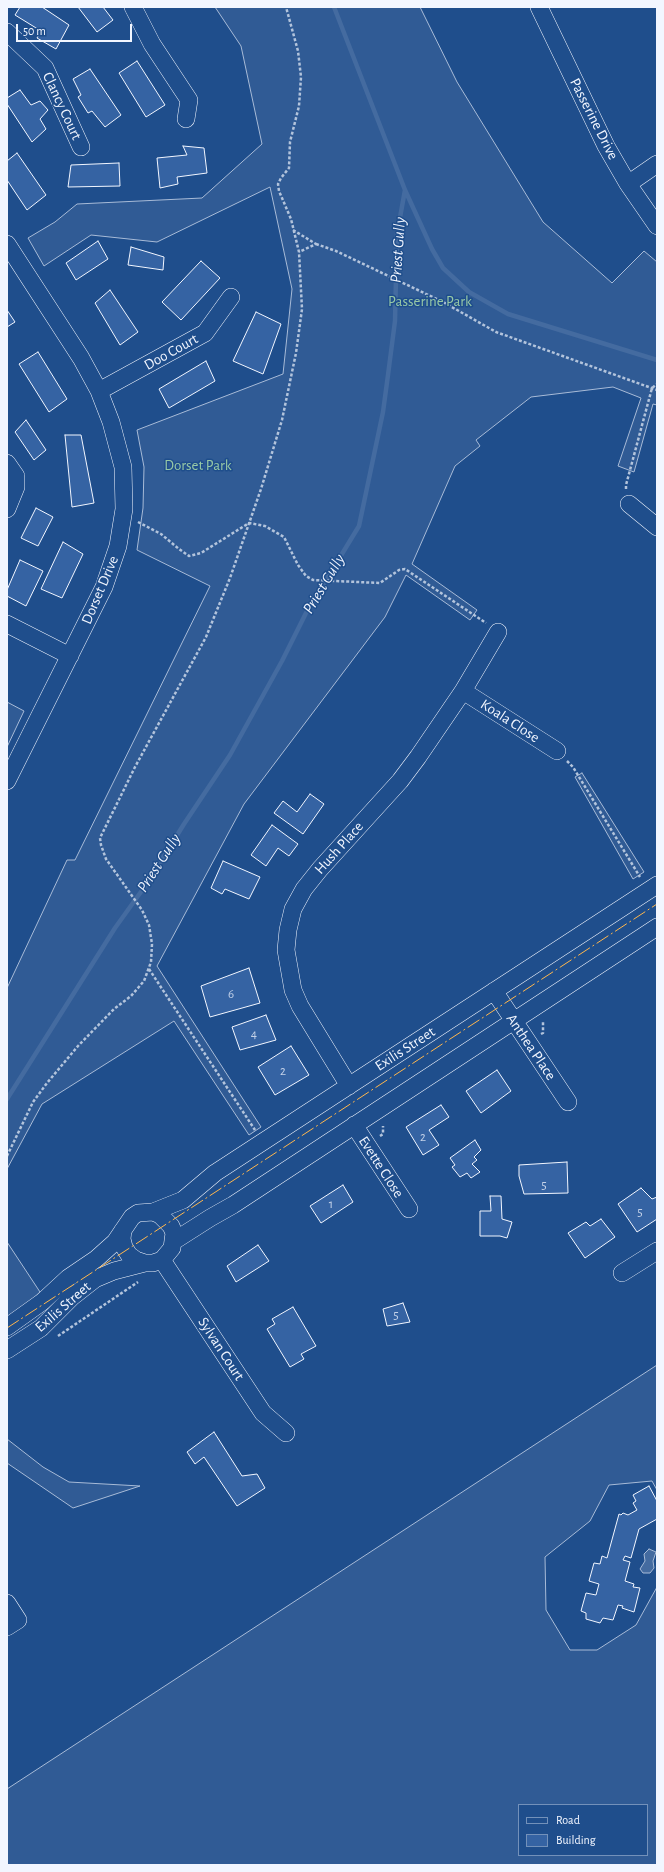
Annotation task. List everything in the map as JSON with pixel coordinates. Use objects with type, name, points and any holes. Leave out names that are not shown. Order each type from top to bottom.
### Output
[{"type":"street","points":[[133,7],[152,44],[189,100],[186,119]]},
{"type":"street","name":"Passerine Drive","points":[[539,7],[606,146],[628,184],[657,226]]},
{"type":"street","name":"Clancy Court","points":[[7,32],[45,68],[81,147]]},
{"type":"street","points":[[628,184],[657,164]]},
{"type":"street","name":"Dorset Drive","points":[[7,244],[12,264],[81,358],[99,391],[111,422],[123,467],[122,516],[118,546],[104,587],[7,781]]},
{"type":"street","name":"Doo Court","points":[[99,391],[205,333],[231,297]]},
{"type":"street","points":[[7,463],[16,476],[16,487],[7,508]]},
{"type":"street","points":[[629,504],[657,527]]},
{"type":"street","points":[[7,624],[70,656]]},
{"type":"street","name":"Hush Place","points":[[349,1086],[300,1006],[293,990],[286,950],[288,930],[293,909],[304,889],[320,869],[400,781],[463,691],[498,632]]},
{"type":"street","name":"Koala Close","points":[[463,691],[557,751]]},
{"type":"street","name":"Exilis Street","points":[[7,1327],[42,1302],[68,1278],[96,1259],[115,1242],[127,1223],[138,1214],[153,1212],[183,1200],[215,1173],[653,888]]},
{"type":"street","points":[[174,1241],[210,1218],[233,1206],[657,926]]},
{"type":"street","name":"Anthea Place","points":[[494,991],[568,1102]]},
{"type":"street","name":"Evette Close","points":[[354,1125],[409,1209]]},
{"type":"street","points":[[153,1212],[160,1215],[171,1226],[174,1241],[172,1248],[162,1260]]},
{"type":"street","points":[[123,1230],[122,1239],[124,1247],[129,1255],[136,1260],[145,1263]]},
{"type":"street","points":[[622,1273],[657,1250]]},
{"type":"street","name":"Exilis Street","points":[[7,1350],[41,1328],[72,1297],[95,1280],[114,1271],[162,1260]]},
{"type":"street","name":"Sylvan Court","points":[[162,1260],[263,1413],[286,1433]]},
{"type":"street","points":[[7,1603],[18,1620],[7,1627]]},
{"type":"path","points":[[7,1156],[33,1102],[47,1083],[78,1046],[114,1009],[131,996],[144,981],[149,968],[152,944],[150,925],[142,910],[106,859],[100,845],[100,838],[135,766],[206,637],[230,578],[261,489],[282,420],[296,353],[302,309],[299,252],[278,184],[290,168],[290,142],[299,106],[301,77],[298,51],[286,7]]},
{"type":"path","points":[[293,230],[316,244],[336,251],[443,302],[496,332],[657,390]]},
{"type":"path","points":[[299,252],[316,244]]},
{"type":"path","points":[[629,504],[626,485],[652,388],[657,384]]},
{"type":"path","points":[[122,516],[142,523],[161,534],[189,556],[201,553],[249,523],[265,526],[284,537],[298,565],[306,576],[313,580],[380,583],[399,570],[405,569],[498,632]]},
{"type":"path","points":[[557,751],[573,767],[653,888]]},
{"type":"path","points":[[149,968],[262,1142]]},
{"type":"shaded area","name":"Passerine Park","points":[[215,7],[420,7],[457,82],[543,222],[612,283],[644,251],[657,262],[657,405],[653,404],[634,472],[618,466],[641,398],[613,387],[531,397],[476,440],[480,446],[455,466],[412,564],[477,610],[470,620],[406,575],[385,617],[244,804],[157,966],[261,1127],[249,1135],[174,1021],[42,1104],[7,1169],[7,988],[67,860],[75,860],[210,586],[137,550],[143,508],[144,467],[137,430],[283,374],[292,289],[270,187],[157,242],[91,235],[44,266],[28,238],[55,222],[77,204],[202,198],[262,144],[241,46]]},
{"type":"shaded area","points":[[7,702],[24,711],[7,747]]},
{"type":"shaded area","points":[[582,773],[644,872],[633,879],[575,777]]},
{"type":"shaded area","points":[[7,1242],[40,1292],[16,1315],[7,1320]]},
{"type":"shaded area","points":[[657,1365],[657,1490],[652,1481],[609,1485],[590,1521],[545,1557],[546,1610],[570,1650],[597,1650],[636,1625],[657,1587],[657,1865],[7,1865],[7,1789]]},
{"type":"shaded area","points":[[7,1439],[43,1467],[69,1482],[140,1486],[73,1508],[7,1463]]},
{"type":"shaded area","points":[[649,1549],[656,1552],[653,1561],[654,1568],[650,1573],[643,1573],[640,1569],[645,1561],[644,1554]]},
{"type":"building","points":[[20,7],[42,7],[69,25],[56,49],[37,38],[41,31],[15,15]]},
{"type":"building","points":[[78,7],[103,7],[113,20],[97,32]]},
{"type":"building","points":[[137,61],[165,105],[146,117],[119,73]]},
{"type":"building","points":[[90,69],[121,115],[105,127],[92,111],[88,113],[78,97],[81,95],[73,79]]},
{"type":"building","points":[[20,90],[31,105],[40,101],[48,110],[40,119],[46,129],[32,142],[7,104],[7,98]]},
{"type":"building","points":[[183,146],[204,148],[207,173],[177,177],[178,184],[160,188],[157,158],[187,155]]},
{"type":"building","points":[[17,153],[46,195],[27,210],[7,180],[7,161]]},
{"type":"building","points":[[119,163],[120,186],[68,187],[71,165]]},
{"type":"building","points":[[98,241],[108,259],[76,280],[66,263]]},
{"type":"building","points":[[131,247],[164,257],[163,270],[128,265]]},
{"type":"building","points":[[201,261],[220,278],[181,320],[162,302]]},
{"type":"building","points":[[110,290],[138,332],[120,345],[95,303]]},
{"type":"building","points":[[7,310],[15,322],[7,327]]},
{"type":"building","points":[[256,312],[281,324],[263,374],[233,361]]},
{"type":"building","points":[[38,352],[67,399],[49,412],[19,364]]},
{"type":"building","points":[[206,361],[215,381],[169,408],[159,389]]},
{"type":"building","points":[[26,420],[46,450],[34,460],[15,432]]},
{"type":"building","points":[[65,435],[81,435],[94,503],[72,507]]},
{"type":"building","points":[[36,508],[53,517],[38,546],[21,538]]},
{"type":"building","points":[[63,542],[83,554],[62,598],[41,589]]},
{"type":"building","points":[[20,560],[43,571],[26,606],[7,596],[7,590]]},
{"type":"building","points":[[310,794],[324,804],[303,834],[274,813],[283,801],[297,812]]},
{"type":"building","points":[[272,825],[298,844],[289,856],[278,848],[266,866],[251,855]]},
{"type":"building","points":[[223,861],[260,877],[249,899],[225,889],[222,894],[211,888]]},
{"type":"building","points":[[249,968],[260,1003],[210,1017],[201,986]]},
{"type":"building","points":[[266,1015],[276,1040],[240,1050],[232,1027]]},
{"type":"building","points":[[291,1046],[309,1075],[275,1095],[258,1067]]},
{"type":"building","points":[[497,1070],[511,1091],[481,1113],[466,1091]]},
{"type":"building","points":[[441,1105],[449,1117],[429,1130],[439,1145],[423,1155],[406,1127]]},
{"type":"building","points":[[475,1140],[481,1150],[474,1157],[477,1160],[472,1164],[480,1172],[471,1178],[467,1173],[460,1177],[452,1167],[455,1165],[450,1158]]},
{"type":"building","points":[[567,1162],[568,1193],[524,1194],[519,1176],[519,1165]]},
{"type":"building","points":[[343,1185],[353,1202],[321,1223],[310,1206]]},
{"type":"building","points":[[641,1188],[652,1199],[657,1197],[657,1219],[637,1232],[618,1204]]},
{"type":"building","points":[[490,1196],[501,1196],[502,1219],[512,1222],[507,1238],[500,1236],[480,1236],[480,1211],[491,1211]]},
{"type":"building","points":[[601,1219],[615,1237],[585,1258],[568,1233],[586,1222],[590,1226]]},
{"type":"building","points":[[258,1245],[269,1261],[236,1282],[227,1266]]},
{"type":"building","points":[[403,1303],[410,1322],[387,1326],[383,1309]]},
{"type":"building","points":[[293,1307],[316,1346],[301,1354],[304,1359],[290,1367],[267,1329],[275,1324],[272,1319]]},
{"type":"building","points":[[214,1432],[242,1476],[257,1474],[265,1488],[237,1506],[204,1457],[195,1464],[187,1452]]},
{"type":"building","points":[[649,1486],[657,1501],[657,1519],[639,1529],[631,1558],[625,1556],[623,1560],[630,1562],[625,1581],[634,1584],[633,1587],[640,1588],[634,1612],[618,1605],[613,1620],[603,1618],[600,1623],[586,1619],[586,1613],[581,1611],[586,1593],[596,1595],[599,1584],[589,1581],[594,1563],[600,1564],[602,1556],[607,1558],[619,1514],[621,1515],[623,1513],[628,1515],[637,1510],[633,1503],[636,1501],[633,1495]]},
{"type":"waterway","points":[[334,7],[405,190],[432,249],[443,268],[469,292],[508,314],[657,360]]},
{"type":"waterway","name":"Priest Gully","points":[[7,1099],[115,928],[148,882],[184,824],[230,755],[282,661],[306,613],[359,526],[383,412],[395,321],[397,234],[405,190]]},
{"type":"power","points":[[7,1328],[657,904]]},
{"type":"park label","name":"Dorset Park","points":[[198,465]]}]
